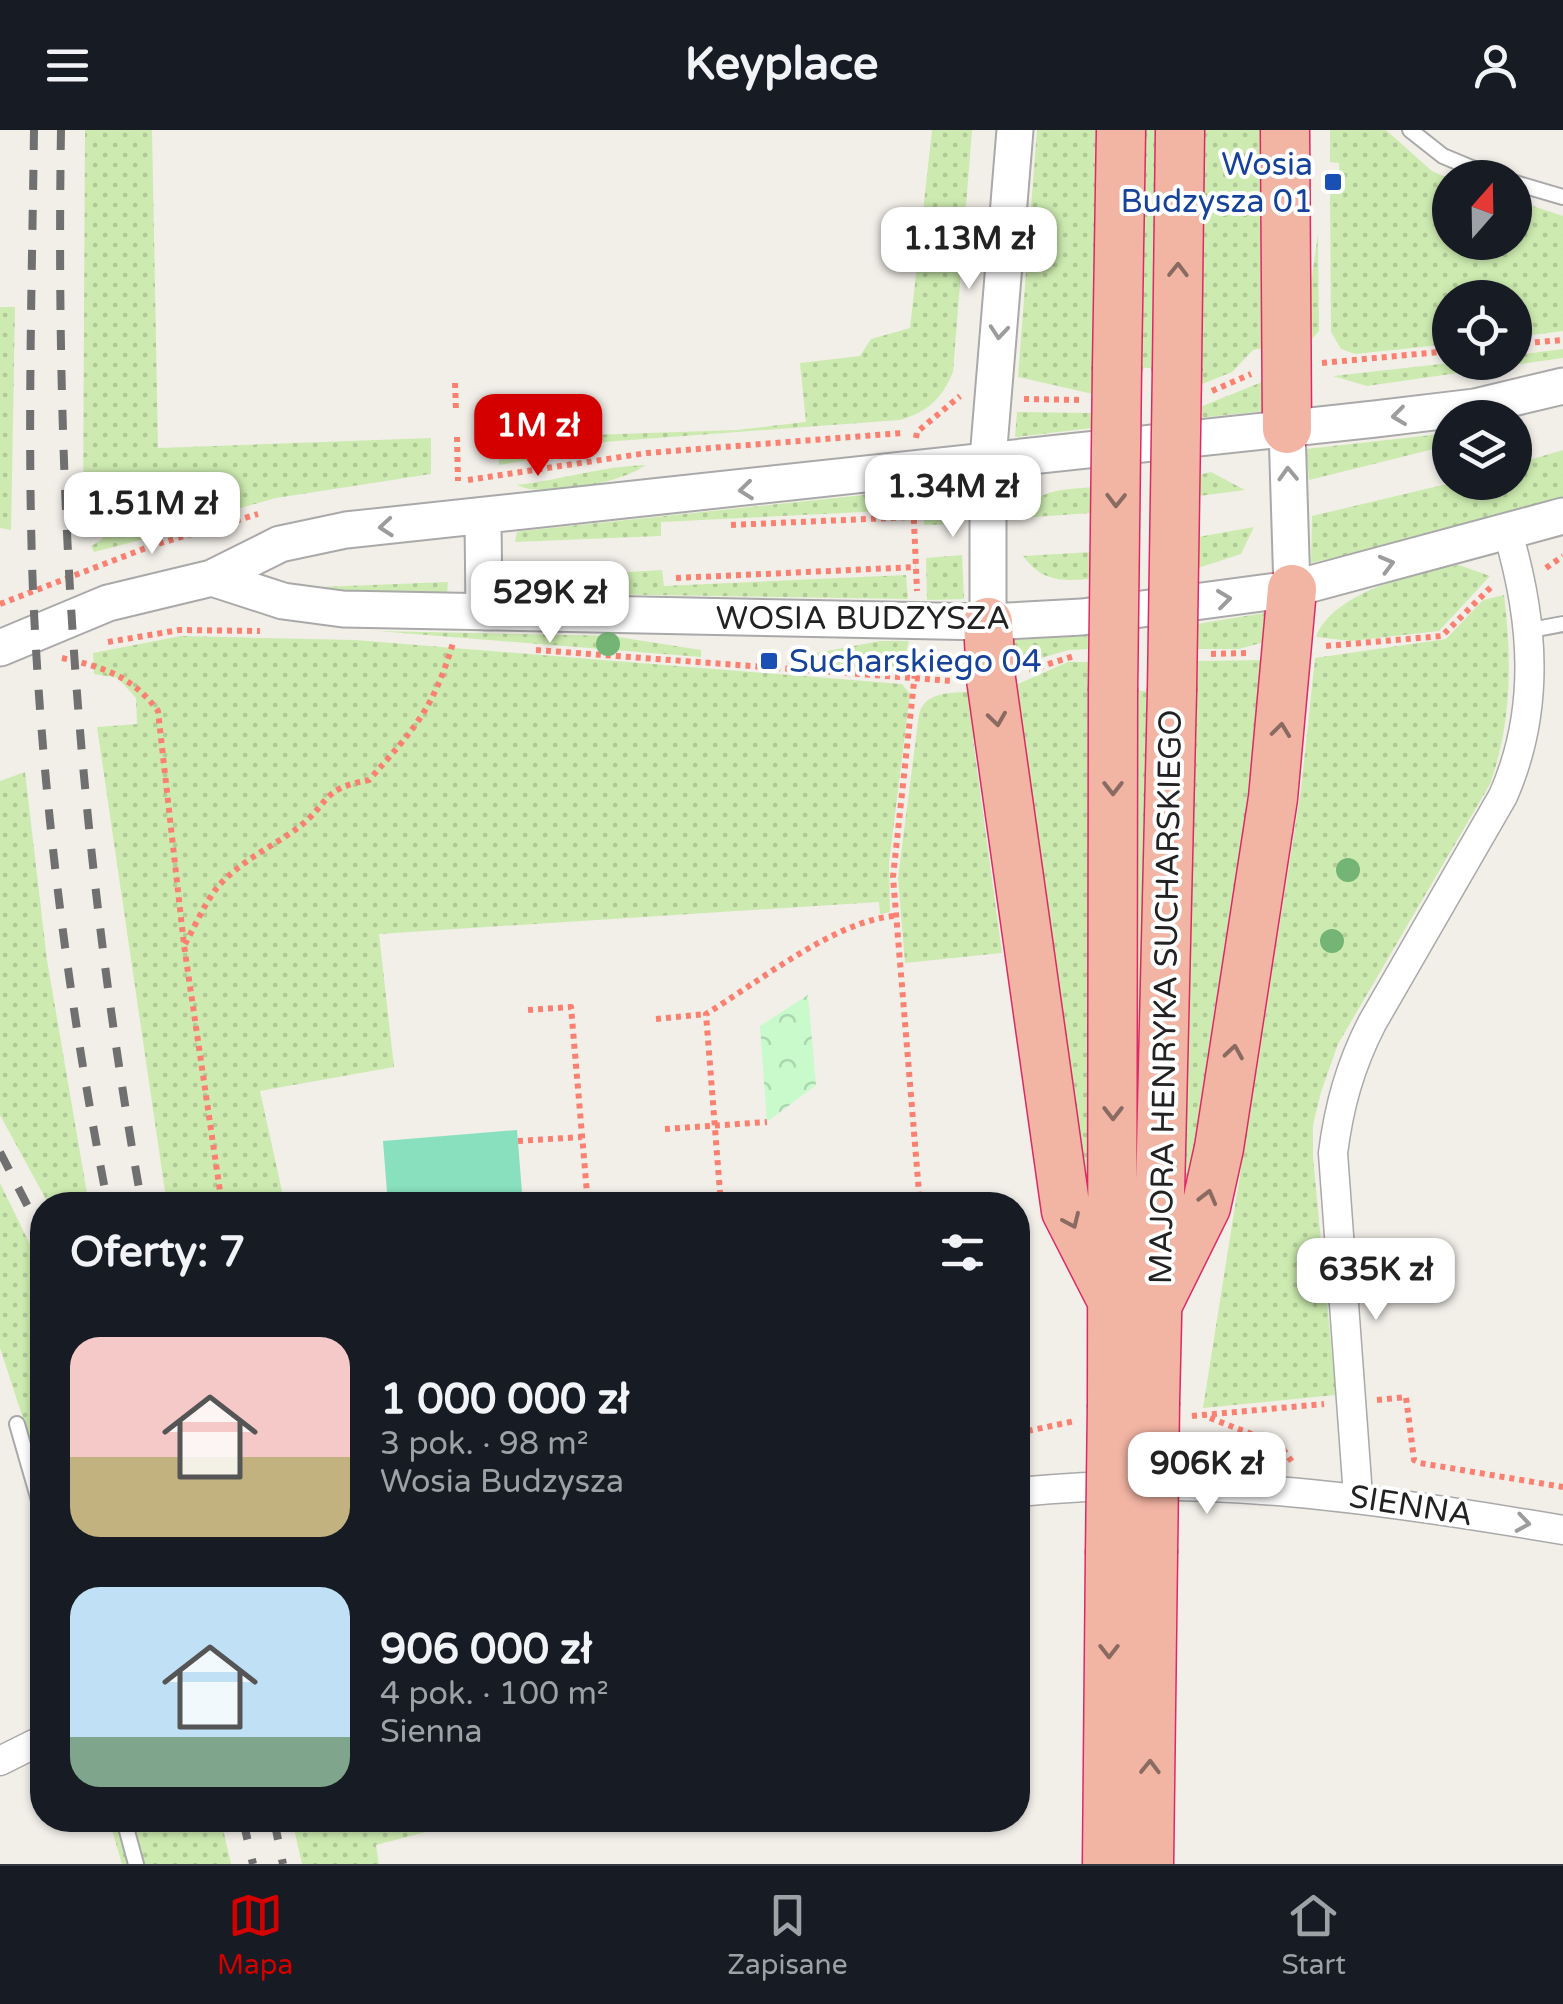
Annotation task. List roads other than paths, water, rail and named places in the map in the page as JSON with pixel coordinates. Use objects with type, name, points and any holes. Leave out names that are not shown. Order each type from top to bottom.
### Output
[{"type":"highway","name":"MAJORA HENRYKA SUCHARSKIEGO","points":[[1107,1864],[1131,1553],[1135,1411],[1135,1305],[1113,691],[1120,130]]},
{"type":"highway","name":"MAJORA HENRYKA SUCHARSKIEGO","points":[[1135,1305],[1172,691],[1180,130]]},
{"type":"highway","points":[[1285,130],[1287,429]]},
{"type":"highway","points":[[988,622],[991,680],[1066,1211],[1135,1305],[1206,1207],[1219,1148],[1273,798],[1292,589]]},
{"type":"highway","name":"MAJORA HENRYKA SUCHARSKIEGO","points":[[1131,1553],[1149,1864]]},
{"type":"street","points":[[988,622],[988,459],[1016,130]]},
{"type":"street","points":[[0,648],[108,604],[212,578],[280,544],[346,530],[483,518],[912,461],[988,459],[1475,407],[1563,386]]},
{"type":"street","points":[[1287,429],[1292,589]]},
{"type":"street","name":"WOSIA BUDZYSZA","points":[[212,578],[282,602],[313,606],[988,622],[1082,617],[1292,589],[1563,516]]},
{"type":"street","points":[[483,518],[484,612]]},
{"type":"street","points":[[1358,1496],[1354,1402],[1332,1153],[1338,1110],[1352,1062],[1372,1023],[1503,796],[1518,761],[1530,697],[1530,630],[1508,532]]},
{"type":"street","name":"SIENNA","points":[[1030,1491],[1268,1489],[1358,1496],[1563,1530]]},
{"type":"street","points":[[0,1761],[30,1746]]},
{"type":"lane","points":[[1410,130],[1453,160]]},
{"type":"lane","points":[[1532,188],[1563,197]]},
{"type":"lane","points":[[1530,630],[1563,624]]},
{"type":"lane","points":[[16,1424],[30,1471]]},
{"type":"lane","points":[[127,1832],[136,1864]]},
{"type":"railway","points":[[34,130],[30,476],[37,668],[59,899],[106,1192]]},
{"type":"railway","points":[[61,130],[62,400],[75,670],[101,938],[140,1192]]},
{"type":"railway","points":[[0,1152],[30,1211]]},
{"type":"railway","points":[[246,1832],[253,1864]]},
{"type":"railway","points":[[276,1832],[283,1864]]},
{"type":"place","name":"Wosia Budzysza 01","points":[[1333,182]]},
{"type":"place","name":"Sucharskiego 04","points":[[769,661]]}]
